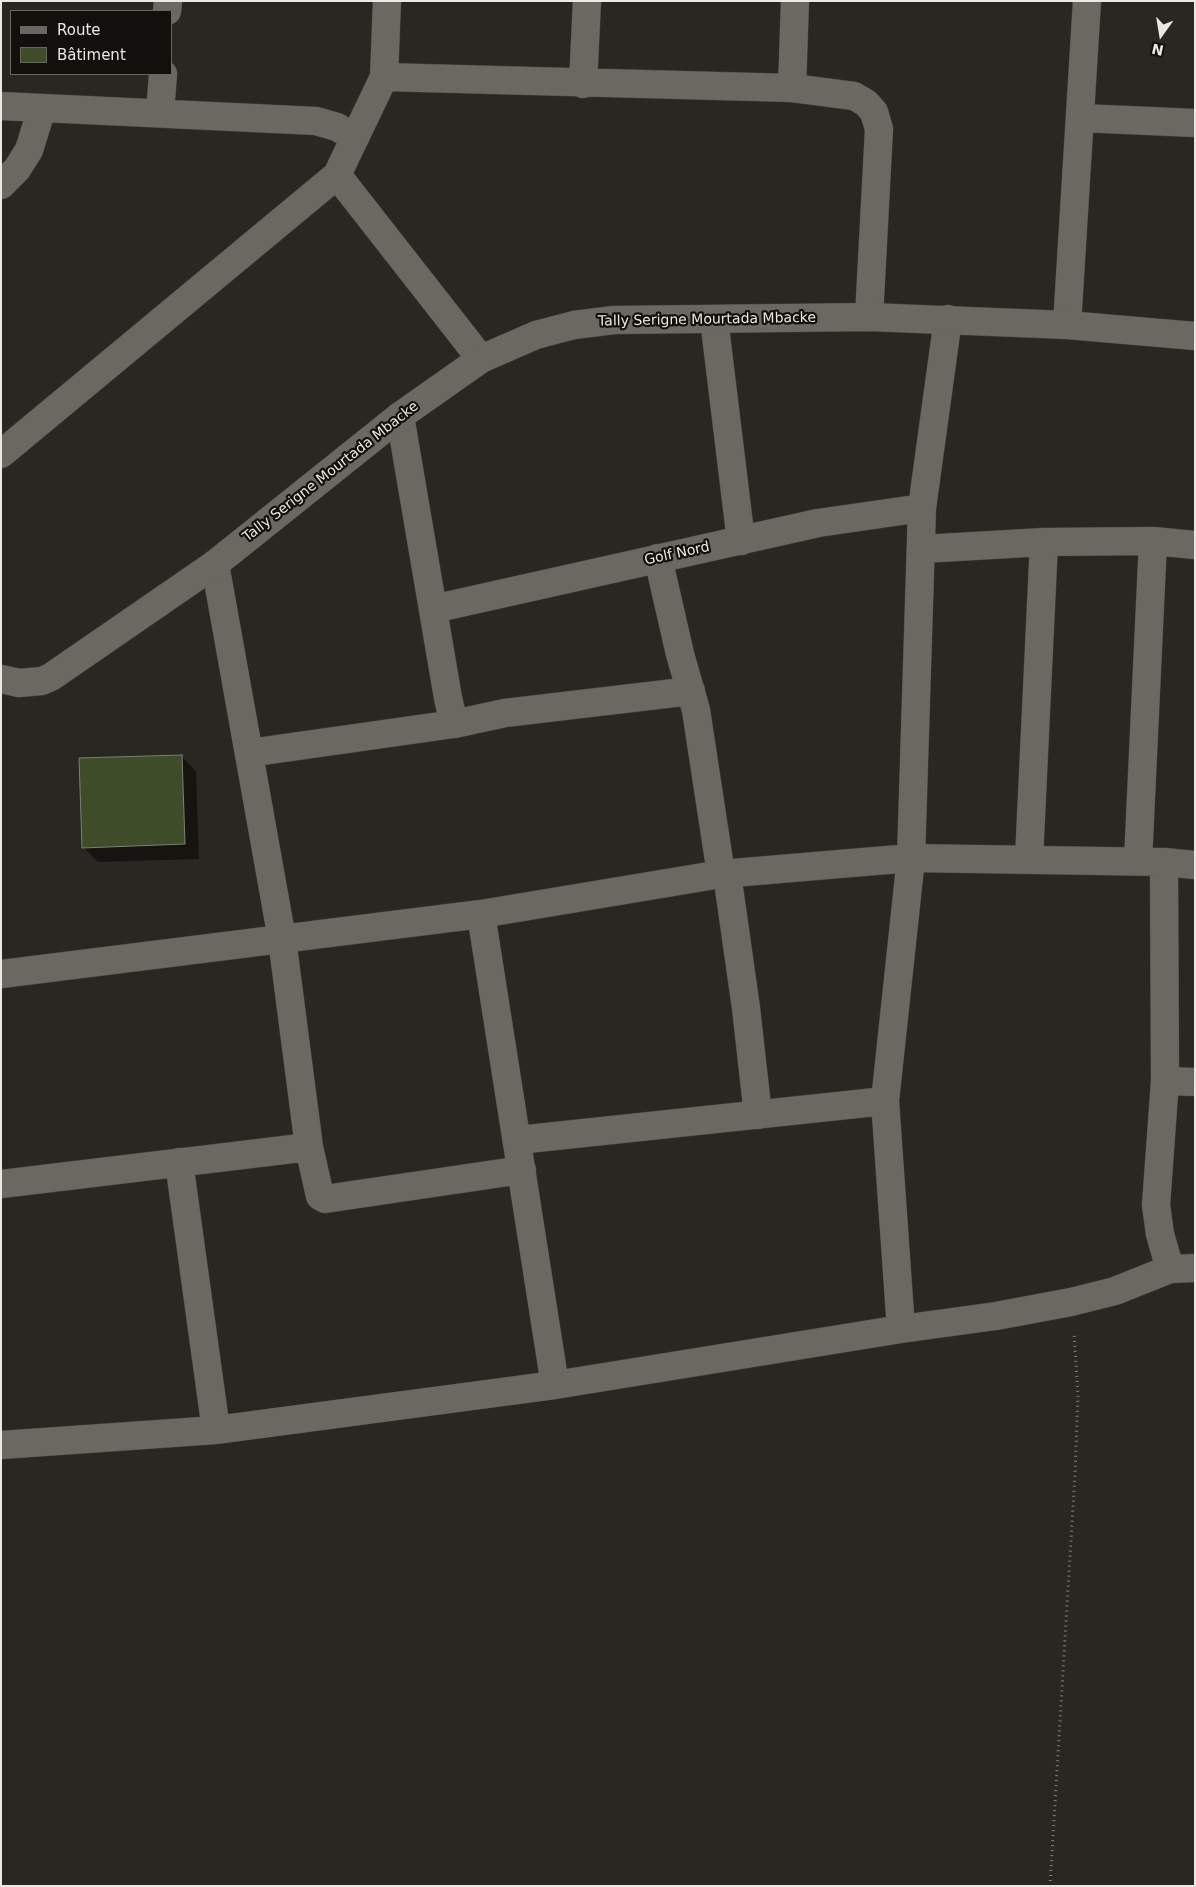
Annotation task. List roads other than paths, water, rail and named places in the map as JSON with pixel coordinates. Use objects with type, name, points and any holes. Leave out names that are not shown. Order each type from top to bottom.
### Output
[{"type":"street","points":[[1,454],[337,175],[384,77],[387,1]]},
{"type":"street","points":[[583,84],[587,1]]},
{"type":"street","points":[[792,88],[795,1]]},
{"type":"street","points":[[1067,325],[1087,1]]},
{"type":"street","points":[[160,113],[163,75]]},
{"type":"street","points":[[384,77],[583,84],[792,88],[854,96],[866,103],[874,112],[879,129],[869,317]]},
{"type":"street","points":[[1,106],[316,121],[338,127],[355,138]]},
{"type":"street","points":[[1,185],[17,169],[29,150],[42,108]]},
{"type":"street","points":[[1080,118],[1195,123]]},
{"type":"street","points":[[337,175],[481,359]]},
{"type":"street","name":"Tally Serigne Mourtada Mbacke","points":[[1,679],[19,683],[42,681],[51,676],[215,564],[400,416],[481,359],[536,335],[574,326],[614,320],[869,317],[1067,325],[1195,336]]},
{"type":"street","points":[[714,319],[741,541]]},
{"type":"street","points":[[901,1329],[885,1101],[911,858],[922,508],[948,319]]},
{"type":"street","points":[[400,416],[454,724]]},
{"type":"street","name":"Golf Nord","points":[[433,609],[818,523],[922,508]]},
{"type":"street","points":[[922,550],[1044,542],[1153,541],[1195,544]]},
{"type":"street","points":[[1,1445],[216,1430],[555,1385],[901,1329],[996,1316],[1072,1302],[1115,1291],[1182,1268],[1160,1234],[1156,1206],[1166,1081],[1151,862],[1153,541]]},
{"type":"street","points":[[1029,859],[1044,542]]},
{"type":"street","points":[[658,558],[680,654],[696,710],[746,1008],[758,1115]]},
{"type":"street","points":[[215,564],[282,939],[308,1147],[320,1196],[325,1199],[522,1170]]},
{"type":"street","points":[[249,753],[454,724],[505,714],[691,691]]},
{"type":"street","points":[[1,974],[481,914],[724,874],[911,858],[1151,862],[1195,865]]},
{"type":"street","points":[[481,914],[555,1385]]},
{"type":"street","points":[[1166,1081],[1195,1082]]},
{"type":"street","points":[[518,1140],[885,1101]]},
{"type":"street","points":[[1,1184],[308,1147]]},
{"type":"street","points":[[179,1162],[216,1430]]}]
